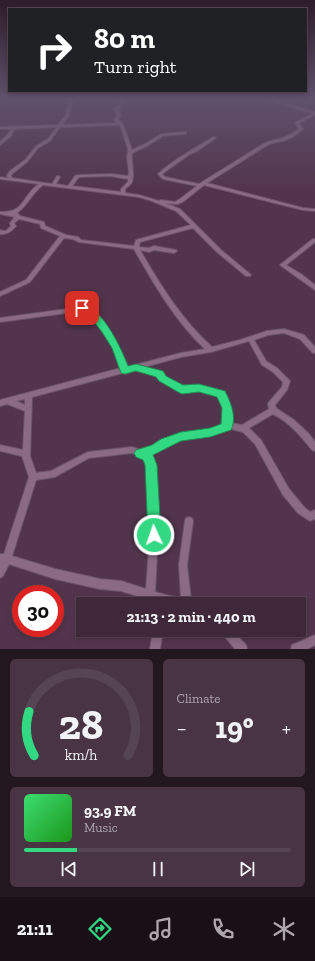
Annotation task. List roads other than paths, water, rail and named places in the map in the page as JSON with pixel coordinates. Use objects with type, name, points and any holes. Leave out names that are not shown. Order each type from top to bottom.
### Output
[{"type":"street","points":[[0,144],[10,135],[13,129]]},
{"type":"street","points":[[10,179],[9,175],[11,172],[26,161],[37,148],[49,140],[57,129]]},
{"type":"street","points":[[123,129],[130,152],[129,158],[131,178],[130,182],[123,190],[123,193]]},
{"type":"street","points":[[0,178],[123,193],[176,203],[202,184],[259,149],[266,143],[288,137],[301,129]]},
{"type":"street","points":[[130,152],[146,145],[162,135],[185,133]]},
{"type":"street","points":[[214,138],[189,153],[160,174],[164,178],[202,184],[303,209],[315,210]]},
{"type":"street","points":[[70,186],[76,176],[111,175],[131,178]]},
{"type":"street","points":[[53,185],[58,177]]},
{"type":"street","points":[[0,231],[2,233],[8,232],[14,226],[12,223],[26,204],[35,188],[42,184]]},
{"type":"street","points":[[154,200],[178,210],[219,251],[248,275]]},
{"type":"street","points":[[176,203],[178,210]]},
{"type":"street","points":[[0,213],[17,215],[42,223],[43,226],[54,230],[63,236],[77,238],[79,241],[149,250],[154,248],[174,251]]},
{"type":"street","points":[[194,226],[138,241],[136,248],[157,284],[191,330],[211,350]]},
{"type":"street","points":[[0,294],[28,281],[63,236]]},
{"type":"street","points":[[315,240],[283,265],[299,275],[315,288]]},
{"type":"street","points":[[0,320],[82,308],[91,312],[116,348],[125,370]]},
{"type":"street","points":[[4,402],[181,355],[211,350],[267,333],[284,331],[302,337],[315,351]]},
{"type":"street","points":[[251,339],[264,363],[275,370],[287,381],[285,388],[271,404],[273,410],[285,416],[304,433],[315,448]]},
{"type":"street","points":[[136,368],[160,374],[163,379],[182,390],[199,388],[221,394],[227,408],[227,427]]},
{"type":"street","points":[[0,573],[3,559],[33,477],[26,454],[27,409],[29,396]]},
{"type":"street","points":[[4,402],[27,409]]},
{"type":"street","points":[[242,429],[273,410]]},
{"type":"street","points":[[140,453],[155,450],[165,443],[181,437],[210,433],[231,426],[245,429],[258,442],[286,492],[301,510],[310,517],[315,514]]},
{"type":"street","points":[[0,448],[26,454]]},
{"type":"street","points":[[33,477],[52,474],[88,455],[132,450],[148,456],[151,465],[154,535],[150,595]]},
{"type":"street","points":[[186,597],[183,565],[189,521]]},
{"type":"street","points":[[3,559],[16,561],[62,576],[100,584],[121,586],[156,597]]},
{"type":"street","points":[[155,649],[157,637]]},
{"type":"street","points":[[231,637],[242,649]]},
{"type":"street","points":[[296,649],[315,640]]}]
